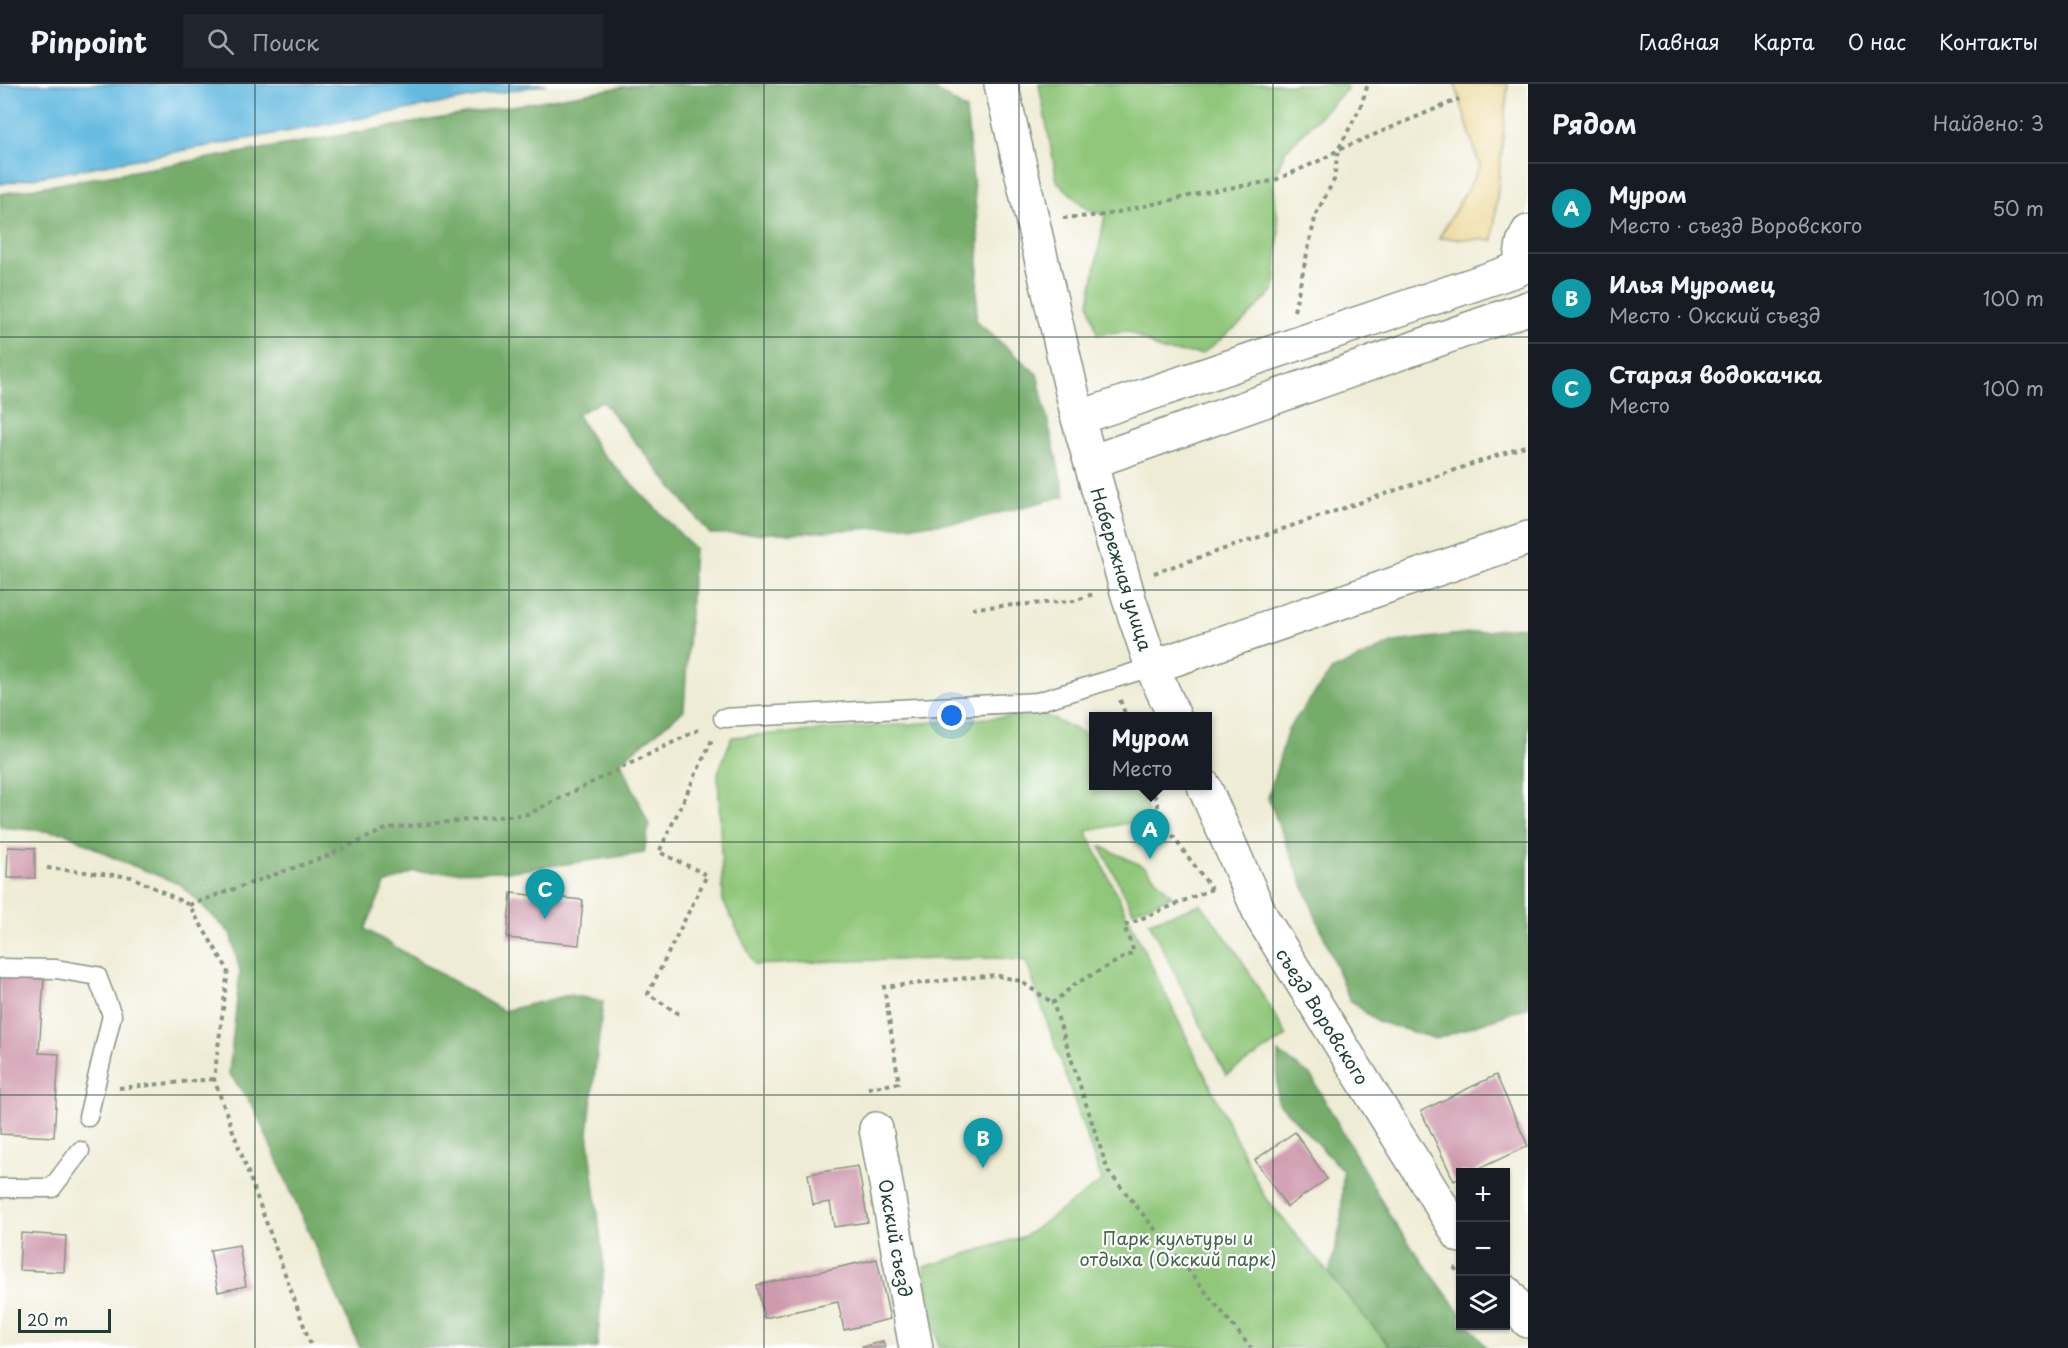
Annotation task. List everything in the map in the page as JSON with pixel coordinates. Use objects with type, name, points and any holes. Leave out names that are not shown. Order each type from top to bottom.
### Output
[{"type":"street","name":"Набережная улица","points":[[1001,84],[1078,418],[1125,583],[1152,667],[1528,538]]},
{"type":"street","points":[[1078,418],[1519,269],[1523,243],[1528,232]]},
{"type":"street","points":[[1091,462],[1528,308]]},
{"type":"street","points":[[1152,667],[1172,712]]},
{"type":"street","name":"съезд Воровского","points":[[1206,790],[1262,918],[1456,1228]]},
{"type":"street","name":"Окский съезд","points":[[876,1129],[916,1348]]},
{"type":"street","points":[[1510,1297],[1528,1321]]},
{"type":"lane","points":[[723,718],[1036,702],[1152,667]]},
{"type":"lane","points":[[0,968],[56,969],[96,976],[112,1015],[88,1117]]},
{"type":"lane","points":[[0,1188],[52,1188],[80,1151]]},
{"type":"path","points":[[1288,347],[1316,214],[1334,180],[1338,150],[1360,108],[1368,84]]},
{"type":"path","points":[[1033,220],[1105,215],[1211,191],[1273,182],[1338,150],[1459,99]]},
{"type":"path","points":[[972,608],[1074,601],[1528,445]]},
{"type":"path","points":[[189,905],[327,856],[388,828],[528,814],[723,718]]},
{"type":"path","points":[[678,1014],[648,994],[707,875],[659,852],[723,718]]},
{"type":"path","points":[[47,868],[132,877],[189,905],[228,970],[214,1079],[312,1348]]},
{"type":"path","points":[[1053,1003],[1075,984],[1134,952],[1124,926],[1212,889]]},
{"type":"path","points":[[868,1088],[899,1083],[884,987],[995,975],[1020,981],[1053,1003],[1108,1171],[1251,1348]]},
{"type":"path","points":[[94,1090],[214,1079]]},
{"type":"green space","points":[[639,84],[927,84],[966,110],[979,240],[976,321],[1037,374],[1065,496],[964,522],[799,533],[710,534],[602,401],[577,414],[598,449],[694,548],[684,710],[621,761],[649,825],[644,853],[514,871],[414,872],[385,884],[365,929],[503,1011],[569,995],[603,1001],[588,1132],[604,1266],[597,1348],[360,1348],[254,1108],[229,1073],[240,971],[230,933],[180,884],[116,859],[66,833],[0,827],[0,194]]},
{"type":"green space","points":[[1039,84],[1345,84],[1347,89],[1285,151],[1273,181],[1279,230],[1275,289],[1246,319],[1202,354],[1162,351],[1129,331],[1097,334],[1089,303],[1105,215],[1087,209],[1057,181]]},
{"type":"green space","points":[[1528,626],[1528,1007],[1436,1039],[1376,1021],[1349,999],[1268,798],[1288,729],[1331,671],[1394,642]]},
{"type":"green space","name":"Парк культуры и отдыха (Окский парк)","points":[[1043,714],[1089,736],[1089,790],[1141,790],[1150,819],[1086,831],[1264,1196],[1391,1348],[939,1348],[924,1267],[1025,1236],[1102,1181],[1026,961],[998,958],[755,965],[723,901],[718,773],[732,737]]},
{"type":"green space","points":[[1100,846],[1145,867],[1172,896],[1133,911]]},
{"type":"green space","points":[[1201,904],[1238,954],[1287,1036],[1226,1075],[1149,922]]},
{"type":"green space","points":[[1278,1052],[1311,1076],[1393,1221],[1456,1308],[1456,1330],[1473,1330],[1487,1348],[1391,1348],[1329,1274],[1341,1224],[1343,1171],[1277,1101]]},
{"type":"sand","points":[[1455,84],[1508,84],[1493,240],[1439,238],[1480,167]]},
{"type":"water","points":[[0,84],[547,84],[0,184]]},
{"type":"building","points":[[8,847],[35,848],[35,878],[7,878]]},
{"type":"building","points":[[511,893],[583,900],[579,945],[507,938]]},
{"type":"building","points":[[0,977],[44,979],[39,1053],[59,1054],[54,1137],[0,1134]]},
{"type":"building","points":[[1496,1075],[1528,1146],[1481,1168],[1456,1168],[1456,1180],[1454,1181],[1421,1111]]},
{"type":"building","points":[[1295,1132],[1327,1179],[1287,1207],[1255,1160]]},
{"type":"building","points":[[858,1166],[868,1222],[834,1227],[830,1202],[813,1205],[808,1174]]},
{"type":"building","points":[[21,1233],[66,1236],[64,1272],[19,1270]]},
{"type":"building","points":[[239,1245],[246,1286],[218,1292],[210,1250]]},
{"type":"building","points":[[877,1259],[890,1319],[844,1330],[838,1302],[764,1318],[757,1285]]},
{"type":"building","points":[[883,1341],[885,1348],[862,1348],[862,1347]]},
{"type":"place","name":"Муром","points":[[1150,859]]},
{"type":"place","name":"Старая водокачка","points":[[545,919]]},
{"type":"place","name":"Илья Муромец","points":[[983,1168]]}]
